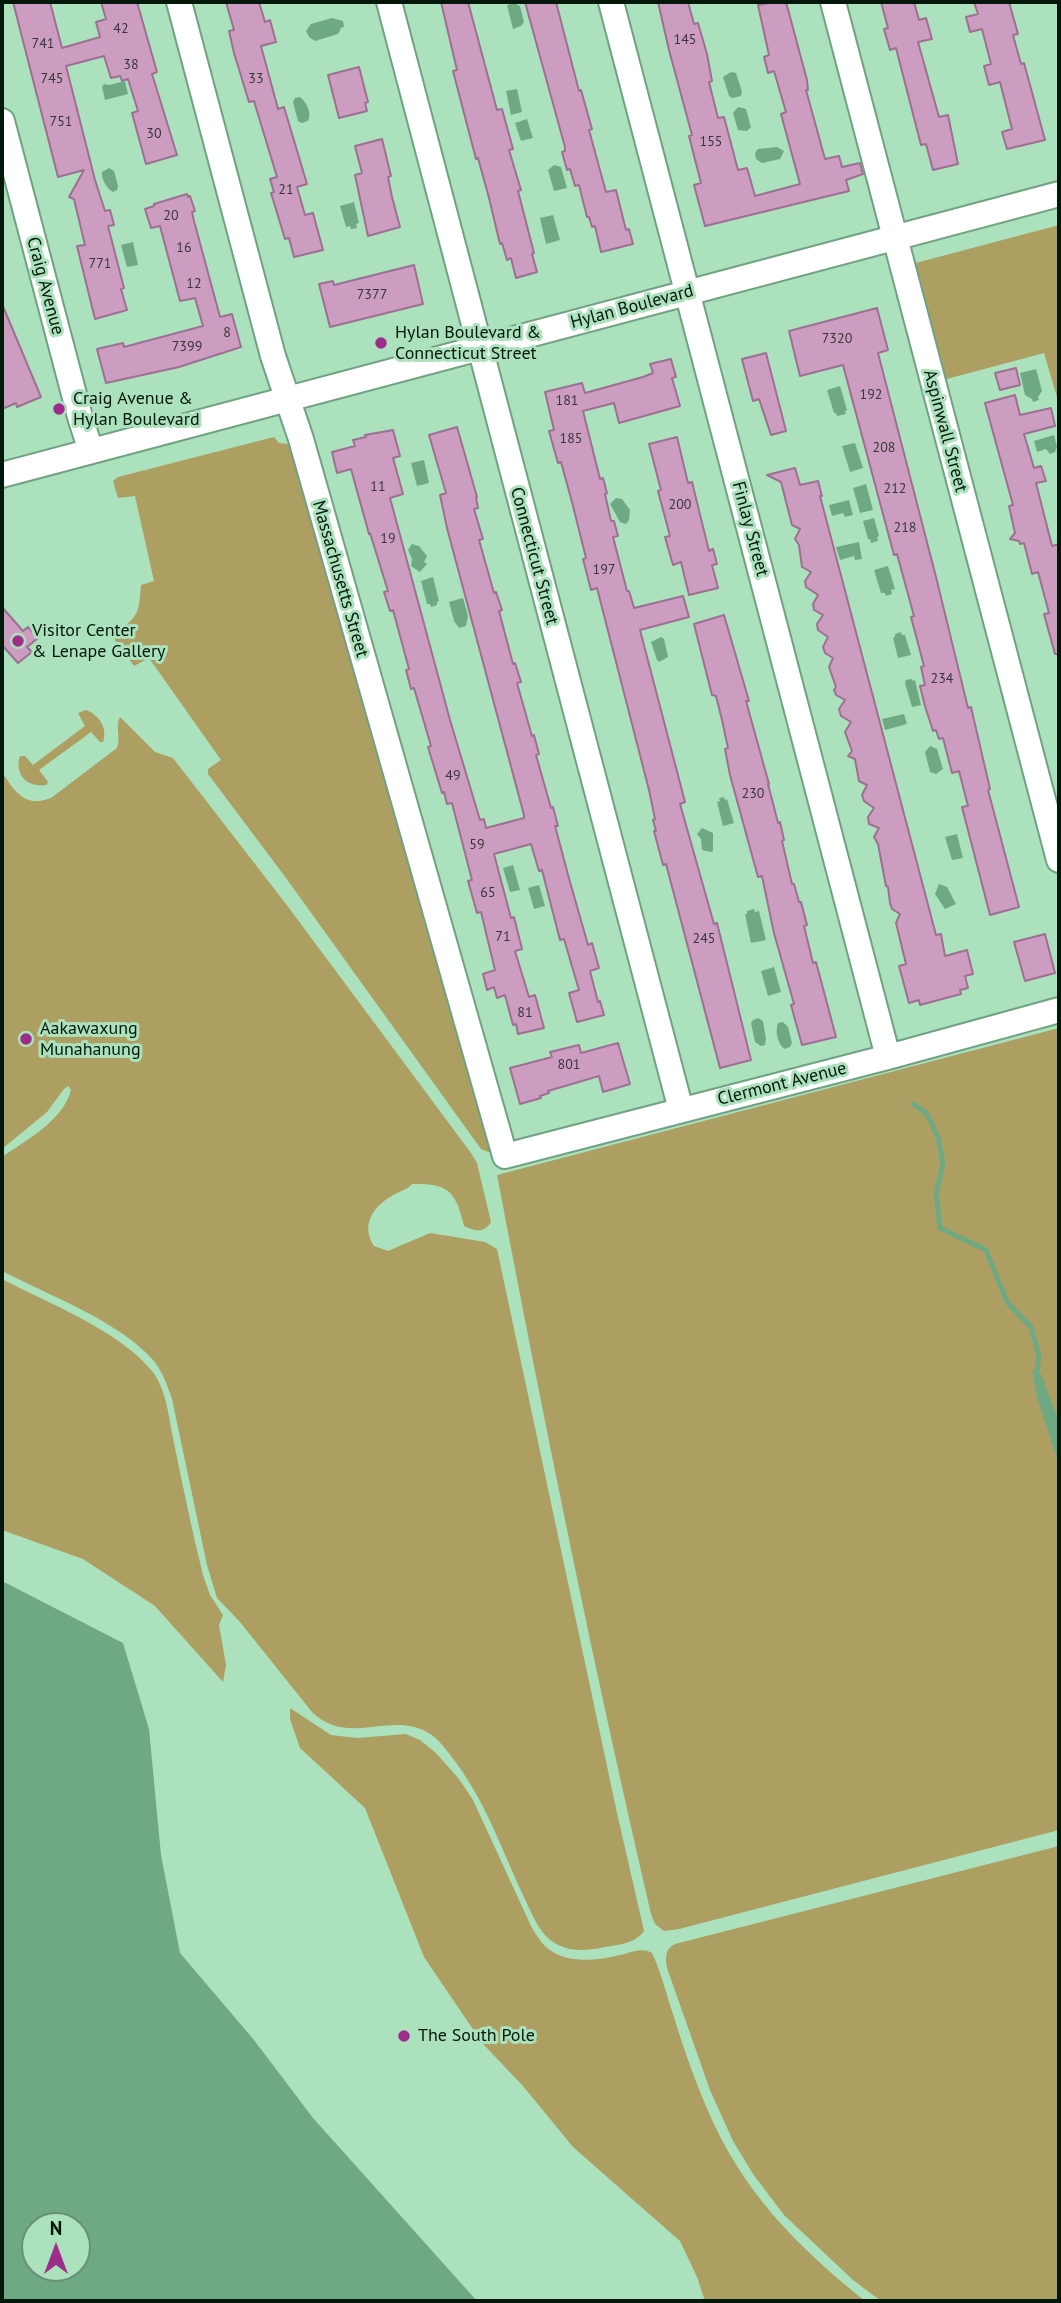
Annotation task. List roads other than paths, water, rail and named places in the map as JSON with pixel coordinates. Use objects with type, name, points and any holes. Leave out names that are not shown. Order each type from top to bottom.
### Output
[{"type":"street","name":"Massachusetts Street","points":[[179,2],[273,356],[288,398],[505,1156]]},
{"type":"street","name":"Connecticut Street","points":[[389,2],[681,1110]]},
{"type":"street","name":"Finlay Street","points":[[611,2],[888,1057]]},
{"type":"street","name":"Aspinwall Street","points":[[833,2],[1059,860]]},
{"type":"street","name":"Craig Avenue","points":[[2,121],[91,450]]},
{"type":"street","name":"Hylan Boulevard","points":[[2,475],[1059,194]]},
{"type":"street","name":"Clermont Avenue","points":[[505,1156],[1059,1010]]},
{"type":"waterway","points":[[913,1104],[927,1114],[938,1137],[943,1164],[936,1193],[940,1228],[986,1250],[1007,1302],[1031,1327],[1039,1356],[1037,1372]]},
{"type":"place","name":"Hylan Boulevard & Connecticut Street","points":[[381,343]]},
{"type":"place","name":"Craig Avenue & Hylan Boulevard","points":[[59,409]]},
{"type":"place","name":"Visitor Center & Lenape Gallery","points":[[18,641]]},
{"type":"place","name":"Aakawaxung Munahanung","points":[[26,1039]]},
{"type":"place","name":"The South Pole","points":[[404,2036]]}]
